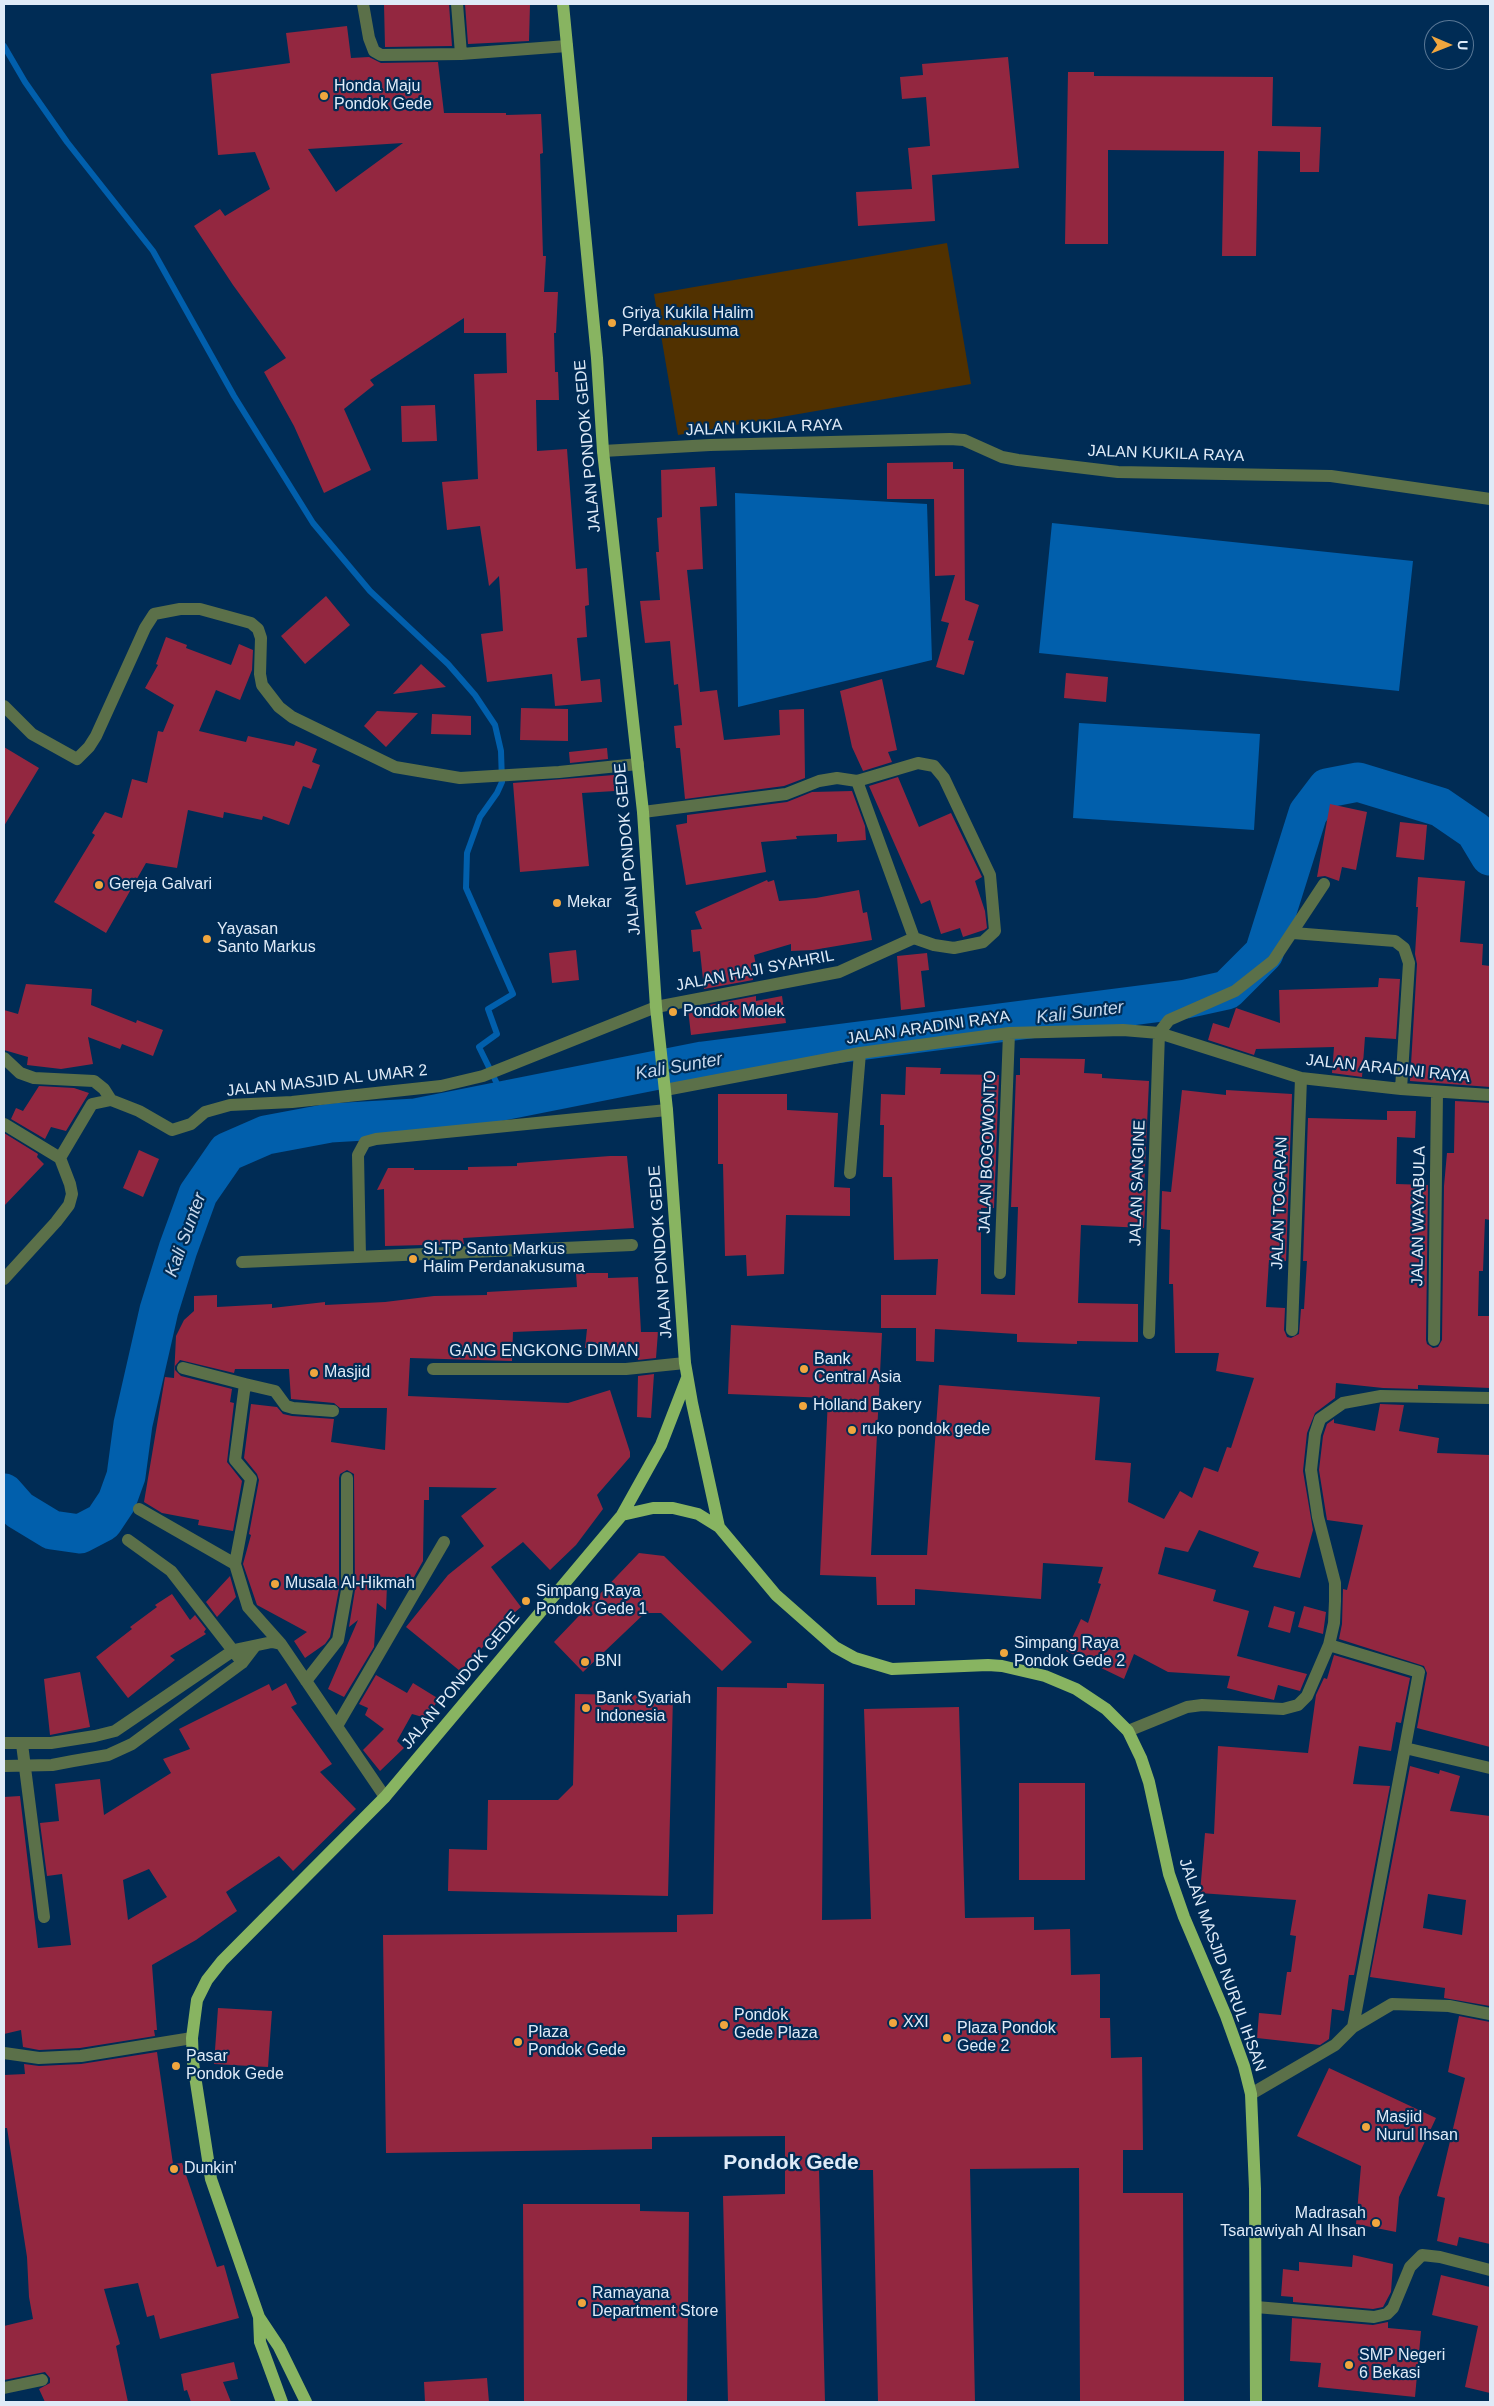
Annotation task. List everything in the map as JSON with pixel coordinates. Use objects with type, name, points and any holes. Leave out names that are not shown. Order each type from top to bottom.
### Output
[{"type":"main road","name":"JALAN PONDOK GEDE","points":[[306,2402],[279,2347],[259,2318],[211,2180],[192,2038],[197,2000],[207,1980],[222,1961],[386,1797],[622,1515],[661,1445],[687,1378],[667,1110],[656,1007],[643,812],[603,451],[596,349],[563,4]]},
{"type":"main road","name":"JALAN MASJID NURUL IHSAN","points":[[687,1378],[719,1526],[776,1595],[835,1646],[855,1658],[892,1669],[988,1665],[1002,1666],[1045,1676],[1076,1689],[1106,1709],[1128,1731],[1141,1758],[1149,1782],[1169,1874],[1184,1917],[1226,2016],[1244,2066],[1251,2094],[1255,2189],[1256,2402]]},
{"type":"main road","points":[[622,1515],[653,1508],[674,1508],[698,1514],[719,1526]]},
{"type":"main road","name":"JALAN PONDOK GEDE","points":[[259,2318],[260,2342],[282,2402]]},
{"type":"street","points":[[363,4],[369,38],[374,51],[382,55],[461,54],[567,46]]},
{"type":"street","points":[[457,4],[461,54]]},
{"type":"street","name":"JALAN KUKILA RAYA","points":[[603,451],[710,445],[950,439],[964,440],[1002,456],[1018,460],[1118,472],[1331,476],[1490,499]]},
{"type":"street","points":[[4,706],[32,734],[77,759],[89,747],[96,736],[145,628],[154,614],[200,609],[252,623],[258,629],[261,638],[260,674],[262,686],[272,702],[292,717],[395,767],[460,778],[530,774],[638,764]]},
{"type":"street","points":[[643,812],[786,794],[818,781],[837,778],[856,781],[918,763],[934,766],[944,778],[990,875],[995,931],[982,942],[954,948],[934,945],[914,938],[856,781]]},
{"type":"street","points":[[1159,1033],[1169,1020],[1235,991],[1273,961],[1324,884]]},
{"type":"street","points":[[1293,933],[1395,941],[1404,948],[1409,962],[1401,1090]]},
{"type":"street","name":"JALAN HAJI SYAHRIL","points":[[656,1007],[839,972],[914,938]]},
{"type":"street","name":"JALAN MASJID AL UMAR 2","points":[[111,1100],[139,1110],[172,1130],[191,1124],[204,1112],[230,1104],[292,1102],[441,1086],[483,1076],[656,1007]]},
{"type":"street","name":"JALAN ARADINI RAYA","points":[[665,1090],[860,1053],[1009,1033],[1123,1030],[1159,1033],[1301,1078],[1401,1090],[1490,1096]]},
{"type":"street","name":"JALAN BOGOWONTO","points":[[1000,1273],[1009,1033]]},
{"type":"street","name":"JALAN SANGINE","points":[[1149,1333],[1159,1033]]},
{"type":"street","points":[[850,1173],[860,1053]]},
{"type":"street","points":[[4,1058],[20,1073],[34,1078],[94,1082],[104,1088],[111,1100],[92,1104],[60,1158]]},
{"type":"street","name":"JALAN TOGARAN","points":[[1292,1330],[1301,1078]]},
{"type":"street","name":"JALAN WAYABULA","points":[[1434,1340],[1437,1092]]},
{"type":"street","points":[[360,1257],[358,1155],[365,1142],[376,1138],[667,1110]]},
{"type":"street","points":[[4,1124],[60,1158],[72,1194],[69,1205],[56,1222],[4,1279]]},
{"type":"street","points":[[242,1262],[632,1245]]},
{"type":"street","name":"GANG ENGKONG DIMAN","points":[[433,1369],[626,1369],[685,1363]]},
{"type":"street","points":[[184,1368],[275,1391],[286,1406],[333,1411]]},
{"type":"street","points":[[245,1384],[235,1460],[251,1478],[235,1564],[248,1607],[306,1681],[386,1797]]},
{"type":"street","points":[[1128,1731],[1187,1707],[1282,1709],[1298,1705],[1307,1696],[1329,1645],[1334,1623],[1335,1583],[1318,1517],[1310,1464],[1316,1428],[1320,1419],[1343,1403],[1381,1396],[1490,1398]]},
{"type":"street","points":[[306,1681],[338,1640],[347,1590],[347,1478]]},
{"type":"street","points":[[139,1509],[235,1564]]},
{"type":"street","points":[[128,1540],[171,1570],[234,1650],[242,1663]]},
{"type":"street","points":[[337,1726],[444,1542]]},
{"type":"street","points":[[4,1743],[51,1743],[115,1731],[234,1650],[276,1643]]},
{"type":"street","points":[[1329,1645],[1419,1672],[1353,2027]]},
{"type":"street","points":[[4,1766],[52,1765],[108,1755],[132,1744],[242,1663],[255,1646]]},
{"type":"street","points":[[51,1743],[52,1765]]},
{"type":"street","points":[[22,1744],[44,1917]]},
{"type":"street","points":[[1405,1748],[1490,1768]]},
{"type":"street","points":[[1251,2094],[1335,2045],[1353,2027],[1392,2004],[1449,2006],[1490,2014]]},
{"type":"street","points":[[4,2053],[39,2058],[81,2056],[192,2038]]},
{"type":"street","points":[[1256,2307],[1374,2317],[1387,2314],[1393,2308],[1410,2267],[1422,2255],[1440,2257],[1490,2270]]},
{"type":"street","points":[[4,2388],[42,2380]]},
{"type":"shaded area","points":[[947,243],[971,384],[678,435],[654,294]]},
{"type":"water","points":[[735,493],[927,504],[932,660],[738,707]]},
{"type":"water","points":[[1052,523],[1413,561],[1399,691],[1039,653]]},
{"type":"water","points":[[1079,723],[1260,734],[1254,830],[1073,818]]},
{"type":"building","points":[[384,4],[449,4],[452,46],[385,47]]},
{"type":"building","points":[[465,4],[530,4],[529,41],[468,44]]},
{"type":"building","points":[[347,26],[351,58],[369,57],[381,63],[438,62],[444,113],[541,114],[543,153],[540,154],[543,256],[546,256],[544,292],[558,292],[556,333],[554,333],[555,372],[558,372],[559,400],[536,400],[537,451],[567,449],[576,569],[587,568],[589,605],[585,606],[587,637],[577,638],[581,681],[600,679],[602,702],[555,706],[552,674],[487,682],[481,634],[503,631],[499,576],[489,586],[480,526],[447,530],[442,482],[478,479],[474,374],[507,373],[506,333],[464,333],[464,318],[370,380],[374,385],[344,409],[371,470],[324,493],[294,426],[264,372],[286,358],[233,285],[194,226],[220,209],[225,216],[270,189],[255,152],[218,155],[211,74],[290,63],[286,33]],"holes":[[[403,143],[336,192],[308,149]]]},
{"type":"building","points":[[1008,57],[1019,168],[932,175],[935,221],[858,226],[856,192],[912,189],[908,148],[930,146],[926,97],[902,99],[900,77],[923,75],[922,64]]},
{"type":"building","points":[[1068,72],[1094,72],[1094,76],[1273,77],[1272,126],[1321,127],[1319,172],[1300,172],[1300,152],[1258,151],[1256,256],[1222,256],[1224,151],[1108,150],[1108,244],[1065,244]]},
{"type":"building","points":[[435,405],[437,441],[402,442],[401,406]]},
{"type":"building","points":[[953,462],[953,469],[964,469],[965,600],[979,605],[968,640],[974,641],[964,675],[936,667],[949,623],[941,621],[955,575],[935,576],[934,499],[887,499],[887,463]]},
{"type":"building","points":[[715,467],[717,506],[700,507],[703,569],[687,570],[700,692],[717,690],[724,740],[780,735],[779,710],[804,709],[805,778],[784,786],[685,799],[680,748],[676,748],[674,726],[682,725],[678,684],[674,685],[670,641],[645,643],[640,601],[660,600],[656,552],[659,552],[657,518],[662,517],[661,470]]},
{"type":"building","points":[[326,596],[350,625],[305,664],[281,636]]},
{"type":"building","points":[[166,637],[187,645],[186,648],[231,665],[239,644],[253,650],[252,670],[240,700],[216,690],[199,731],[246,742],[248,736],[294,746],[296,741],[317,749],[312,762],[320,765],[311,789],[303,786],[289,825],[263,816],[262,820],[224,812],[223,818],[188,810],[177,868],[146,863],[106,933],[54,902],[95,835],[92,833],[105,812],[122,818],[132,779],[147,783],[158,731],[163,732],[174,705],[145,688],[158,665],[156,664]]},
{"type":"building","points":[[421,664],[446,687],[393,694]]},
{"type":"building","points":[[1066,673],[1108,677],[1106,702],[1064,698]]},
{"type":"building","points":[[882,679],[897,750],[888,752],[892,762],[863,771],[852,747],[840,691]]},
{"type":"building","points":[[521,708],[568,709],[568,741],[520,740]]},
{"type":"building","points":[[377,711],[418,713],[386,747],[364,726]]},
{"type":"building","points":[[432,714],[471,716],[471,735],[431,734]]},
{"type":"building","points":[[4,747],[39,768],[4,826]]},
{"type":"building","points":[[607,748],[608,759],[570,763],[569,752]]},
{"type":"building","points":[[614,775],[615,791],[582,793],[589,866],[520,872],[513,783]]},
{"type":"building","points":[[898,777],[919,827],[951,813],[982,877],[975,881],[985,911],[987,928],[984,930],[963,937],[960,928],[941,934],[930,900],[921,904],[869,786]]},
{"type":"building","points":[[852,791],[865,826],[866,840],[837,842],[837,834],[796,836],[797,839],[761,842],[766,872],[686,885],[676,825],[687,823],[687,815],[787,802],[812,792]]},
{"type":"building","points":[[1330,804],[1367,812],[1356,870],[1342,867],[1339,881],[1325,876],[1317,877]]},
{"type":"building","points":[[1400,822],[1427,825],[1424,860],[1396,857]]},
{"type":"building","points":[[1418,877],[1465,881],[1460,942],[1483,944],[1482,965],[1490,966],[1490,1087],[1410,1081],[1417,964],[1415,954]]},
{"type":"building","points":[[767,880],[768,882],[774,880],[779,901],[816,898],[859,890],[863,913],[867,912],[872,940],[813,950],[791,951],[791,944],[754,955],[756,965],[751,966],[753,980],[704,989],[700,951],[693,952],[691,930],[702,929],[695,912]]},
{"type":"building","points":[[576,950],[579,980],[552,983],[549,953]]},
{"type":"building","points":[[927,953],[929,970],[921,971],[925,1007],[901,1010],[897,956]]},
{"type":"building","points":[[1379,978],[1400,979],[1396,1039],[1365,1037],[1362,1077],[1332,1073],[1334,1047],[1256,1049],[1254,1055],[1208,1040],[1213,1023],[1229,1028],[1236,1008],[1280,1023],[1279,990],[1378,987]]},
{"type":"building","points":[[26,984],[92,989],[91,1005],[136,1023],[137,1020],[163,1030],[153,1056],[122,1044],[120,1049],[88,1037],[93,1064],[61,1069],[27,1065],[28,1057],[4,1050],[4,1010],[18,1014]]},
{"type":"building","points":[[756,996],[756,1001],[782,996],[786,1023],[691,1035],[688,1009]]},
{"type":"building","points":[[1020,1058],[1085,1059],[1084,1073],[1102,1074],[1102,1078],[1149,1081],[1144,1228],[1081,1225],[1078,1303],[1138,1304],[1138,1342],[1077,1341],[1077,1344],[1017,1342],[1017,1334],[935,1329],[934,1362],[916,1361],[916,1328],[881,1328],[881,1295],[936,1295],[938,1259],[894,1260],[892,1177],[883,1177],[884,1125],[880,1125],[881,1094],[905,1095],[906,1067],[941,1068],[940,1074],[999,1075],[994,1208],[981,1208],[981,1294],[1015,1295],[1018,1207],[1011,1207],[1016,1075],[1020,1075]]},
{"type":"building","points":[[39,1086],[74,1088],[89,1093],[66,1131],[51,1127],[45,1139],[11,1119],[16,1108],[23,1111]]},
{"type":"building","points":[[1182,1090],[1226,1095],[1226,1090],[1292,1094],[1286,1261],[1269,1260],[1266,1307],[1285,1308],[1284,1330],[1287,1337],[1291,1338],[1299,1334],[1301,1309],[1304,1309],[1307,1261],[1303,1261],[1308,1118],[1387,1120],[1387,1111],[1416,1111],[1415,1138],[1397,1137],[1396,1184],[1428,1185],[1426,1340],[1427,1344],[1433,1348],[1438,1347],[1442,1340],[1444,1186],[1447,1153],[1454,1153],[1455,1101],[1490,1103],[1490,1220],[1485,1219],[1483,1271],[1479,1271],[1478,1316],[1490,1316],[1490,1388],[1418,1385],[1418,1389],[1383,1388],[1336,1383],[1335,1398],[1315,1413],[1307,1433],[1303,1471],[1313,1530],[1300,1578],[1253,1567],[1259,1552],[1199,1530],[1188,1552],[1165,1547],[1158,1574],[1216,1590],[1213,1601],[1249,1611],[1237,1656],[1307,1674],[1300,1691],[1278,1685],[1274,1700],[1227,1688],[1230,1676],[1168,1672],[1134,1654],[1124,1679],[1066,1651],[1081,1619],[1088,1623],[1101,1584],[1098,1583],[1103,1567],[1043,1563],[1041,1599],[915,1589],[915,1605],[877,1605],[876,1577],[820,1575],[828,1398],[728,1394],[731,1325],[882,1333],[871,1555],[927,1555],[939,1385],[1100,1397],[1095,1460],[1131,1463],[1128,1502],[1164,1519],[1180,1491],[1192,1498],[1204,1467],[1218,1472],[1227,1447],[1231,1448],[1254,1378],[1216,1371],[1219,1353],[1175,1353],[1173,1284],[1169,1284],[1170,1230],[1161,1229],[1162,1191],[1171,1192]]},
{"type":"building","points":[[718,1094],[787,1094],[787,1110],[838,1113],[834,1187],[850,1188],[850,1216],[786,1215],[784,1274],[747,1276],[746,1255],[725,1256],[723,1164],[718,1164]]},
{"type":"building","points":[[4,1133],[38,1154],[37,1157],[44,1164],[4,1206]]},
{"type":"building","points":[[139,1150],[159,1159],[143,1197],[123,1188]]},
{"type":"building","points":[[627,1156],[634,1228],[463,1238],[464,1244],[385,1246],[384,1189],[377,1190],[388,1168],[468,1170],[468,1167],[517,1166],[517,1163]]},
{"type":"building","points":[[576,1273],[608,1273],[608,1278],[638,1277],[641,1332],[658,1332],[656,1358],[638,1360],[637,1351],[585,1348],[587,1329],[513,1332],[512,1361],[410,1358],[408,1396],[568,1403],[610,1390],[630,1452],[630,1457],[597,1495],[603,1509],[576,1545],[550,1570],[523,1542],[491,1567],[521,1607],[500,1625],[502,1627],[460,1671],[406,1627],[448,1575],[484,1546],[461,1516],[497,1488],[429,1487],[429,1500],[424,1500],[423,1561],[409,1586],[387,1585],[386,1610],[377,1603],[374,1647],[344,1697],[328,1689],[358,1620],[349,1627],[355,1590],[354,1474],[347,1470],[340,1474],[339,1478],[339,1589],[330,1637],[325,1644],[305,1658],[294,1641],[307,1632],[257,1605],[243,1564],[251,1535],[249,1534],[259,1480],[257,1474],[244,1458],[251,1404],[277,1407],[283,1414],[292,1416],[334,1419],[331,1442],[385,1450],[387,1408],[340,1408],[334,1403],[291,1399],[289,1369],[235,1369],[234,1373],[180,1360],[175,1366],[175,1370],[181,1376],[232,1389],[230,1402],[234,1403],[227,1462],[242,1481],[233,1531],[198,1525],[199,1520],[162,1513],[144,1502],[165,1377],[174,1378],[176,1336],[184,1320],[194,1311],[194,1296],[217,1295],[217,1307],[272,1304],[272,1308],[325,1302],[325,1305],[385,1302],[434,1296],[487,1295],[487,1292],[577,1287]]},
{"type":"building","points":[[654,1374],[651,1418],[637,1417],[638,1376]]},
{"type":"building","points":[[1380,1404],[1404,1405],[1399,1431],[1439,1438],[1437,1453],[1490,1455],[1490,1747],[1417,1728],[1427,1673],[1424,1666],[1339,1639],[1342,1624],[1343,1589],[1347,1590],[1363,1525],[1327,1520],[1319,1470],[1323,1436],[1327,1424],[1334,1419],[1334,1423],[1375,1431]]},
{"type":"building","points":[[639,1553],[664,1556],[752,1642],[722,1671],[661,1613],[645,1613],[583,1672],[554,1642]]},
{"type":"building","points":[[230,1576],[236,1597],[217,1617],[206,1602]]},
{"type":"building","points":[[172,1594],[190,1620],[195,1615],[206,1629],[204,1632],[206,1634],[170,1656],[175,1660],[128,1698],[96,1657],[132,1629],[130,1627],[157,1607],[155,1605]]},
{"type":"building","points":[[1274,1606],[1295,1612],[1290,1633],[1268,1627]]},
{"type":"building","points":[[1304,1606],[1326,1612],[1323,1634],[1298,1627]]},
{"type":"building","points":[[1334,1655],[1410,1678],[1401,1723],[1396,1722],[1391,1751],[1359,1746],[1353,1784],[1390,1786],[1354,1975],[1349,1975],[1344,2011],[1332,2009],[1329,2039],[1320,2045],[1257,2038],[1259,2013],[1281,2015],[1287,1972],[1291,1972],[1296,1936],[1290,1935],[1296,1900],[1200,1893],[1205,1833],[1214,1834],[1218,1746],[1308,1753],[1316,1695],[1324,1678],[1327,1679]]},
{"type":"building","points":[[80,1672],[90,1727],[50,1735],[44,1679]]},
{"type":"building","points":[[376,1675],[407,1693],[413,1683],[439,1699],[426,1718],[412,1714],[397,1741],[404,1748],[380,1771],[363,1750],[384,1729],[365,1715],[368,1708],[359,1704]]},
{"type":"building","points":[[286,1683],[297,1704],[291,1707],[332,1764],[320,1772],[356,1809],[293,1871],[279,1856],[226,1892],[237,1911],[196,1940],[152,1965],[157,2030],[154,2030],[155,2036],[80,2048],[39,2050],[23,2047],[21,2030],[4,2034],[4,1797],[20,1796],[38,1948],[71,1945],[62,1874],[47,1876],[40,1823],[59,1821],[55,1784],[100,1779],[104,1815],[171,1773],[163,1759],[190,1749],[179,1729],[269,1684],[272,1691]],"holes":[[[149,1869],[167,1897],[128,1920],[123,1880]]]},
{"type":"building","points":[[787,1683],[824,1684],[822,1920],[871,1919],[864,1709],[959,1707],[965,1918],[1034,1917],[1034,1930],[1070,1929],[1071,1975],[1100,1974],[1100,2018],[1110,2018],[1111,2058],[1142,2057],[1143,2150],[1123,2150],[1123,2193],[1183,2193],[1184,2402],[1080,2402],[1079,2168],[970,2169],[975,2402],[878,2402],[873,2170],[819,2170],[825,2402],[728,2402],[723,2196],[785,2194],[785,2136],[652,2137],[652,2149],[386,2153],[383,1935],[677,1932],[677,1915],[713,1914],[717,1687],[787,1688]]},
{"type":"building","points":[[575,1694],[673,1696],[668,1896],[448,1891],[449,1849],[487,1850],[488,1800],[558,1800],[573,1785]]},
{"type":"building","points":[[1410,1766],[1439,1774],[1440,1770],[1460,1776],[1450,1811],[1490,1816],[1490,2006],[1444,1998],[1445,1988],[1370,1977]],"holes":[[[1428,1894],[1466,1900],[1462,1935],[1423,1928]]]},
{"type":"building","points":[[1019,1783],[1085,1783],[1085,1880],[1019,1880]]},
{"type":"building","points":[[218,2008],[272,2011],[268,2067],[214,2064]]},
{"type":"building","points":[[1459,2016],[1490,2022],[1490,2244],[1459,2237],[1457,2246],[1437,2241],[1445,2198],[1437,2196],[1465,2078],[1448,2072]]},
{"type":"building","points":[[157,2052],[173,2164],[182,2163],[217,2267],[224,2265],[239,2318],[160,2339],[154,2315],[147,2317],[138,2283],[104,2289],[120,2344],[116,2346],[128,2402],[45,2402],[39,2389],[50,2383],[50,2378],[45,2372],[4,2380],[4,2326],[33,2319],[29,2297],[27,2257],[7,2128],[4,2128],[4,2075],[25,2074],[24,2064],[39,2066],[81,2064]]},
{"type":"building","name":"Masjid Nurul Ihsan","points":[[1329,2068],[1436,2118],[1399,2197],[1396,2232],[1356,2224],[1361,2166],[1297,2136]]},
{"type":"building","name":"Ramayana Department Store","points":[[523,2204],[640,2204],[640,2211],[689,2212],[687,2402],[524,2402]]},
{"type":"building","points":[[1353,2255],[1393,2264],[1391,2292],[1383,2307],[1373,2309],[1293,2302],[1293,2297],[1281,2296],[1283,2269],[1299,2271],[1299,2262],[1352,2267]]},
{"type":"building","points":[[1441,2275],[1490,2287],[1490,2393],[1465,2387],[1478,2326],[1432,2315]]},
{"type":"building","name":"SMP Negeri 6 Bekasi","points":[[1292,2318],[1373,2325],[1388,2322],[1388,2328],[1421,2331],[1415,2397],[1318,2387],[1321,2363],[1290,2361]]},
{"type":"building","points":[[234,2362],[238,2379],[223,2382],[231,2402],[191,2402],[187,2390],[184,2391],[181,2374]]},
{"type":"building","points":[[487,2378],[489,2402],[425,2402],[424,2382]]},
{"type":"waterway","points":[[4,46],[25,82],[67,142],[153,251],[234,396],[313,523],[370,591],[448,664],[475,695],[495,725],[501,751],[502,782],[497,793],[480,817],[467,853],[466,888],[513,994],[488,1009],[497,1034],[479,1047],[505,1100]]},
{"type":"waterway","name":"Kali Sunter","points":[[4,1493],[19,1510],[52,1530],[80,1534],[103,1522],[117,1501],[126,1476],[133,1424],[159,1310],[198,1194],[227,1152],[266,1135],[330,1123],[416,1118],[703,1061],[1186,999],[1227,990],[1264,953],[1308,813],[1327,788],[1358,782],[1440,807],[1475,831],[1490,856]]},
{"type":"place","name":"Honda Maju Pondok Gede","points":[[324,96]]},
{"type":"place","name":"Griya Kukila Halim Perdanakusuma","points":[[612,323]]},
{"type":"place","name":"Gereja Galvari","points":[[99,885]]},
{"type":"place","name":"Mekar","points":[[557,903]]},
{"type":"place","name":"Yayasan Santo Markus","points":[[207,939]]},
{"type":"place","name":"Pondok Molek","points":[[673,1012]]},
{"type":"place","name":"SLTP Santo Markus Halim Perdanakusuma","points":[[413,1259]]},
{"type":"place","name":"Bank Central Asia","points":[[804,1369]]},
{"type":"place","name":"Masjid","points":[[314,1373]]},
{"type":"place","name":"Holland Bakery","points":[[803,1406]]},
{"type":"place","name":"ruko pondok gede","points":[[852,1430]]},
{"type":"place","name":"Musala Al-Hikmah","points":[[275,1584]]},
{"type":"place","name":"Simpang Raya Pondok Gede 1","points":[[526,1601]]},
{"type":"place","name":"Simpang Raya Pondok Gede 2","points":[[1004,1653]]},
{"type":"place","name":"BNI","points":[[585,1662]]},
{"type":"place","name":"Bank Syariah Indonesia","points":[[586,1708]]},
{"type":"place","name":"XXI","points":[[893,2023]]},
{"type":"place","name":"Pondok Gede Plaza","points":[[724,2025]]},
{"type":"place","name":"Plaza Pondok Gede 2","points":[[947,2038]]},
{"type":"place","name":"Plaza Pondok Gede","points":[[518,2042]]},
{"type":"place","name":"Pasar Pondok Gede","points":[[176,2066]]},
{"type":"place","name":"Masjid Nurul Ihsan","points":[[1366,2127]]},
{"type":"place","name":"Dunkin'","points":[[174,2169]]},
{"type":"place","name":"Madrasah Tsanawiyah Al Ihsan","points":[[1376,2223]]},
{"type":"place","name":"Ramayana Department Store","points":[[582,2303]]},
{"type":"place","name":"SMP Negeri 6 Bekasi","points":[[1349,2365]]},
{"type":"district","name":"Pondok Gede","points":[[791,2163]]}]
